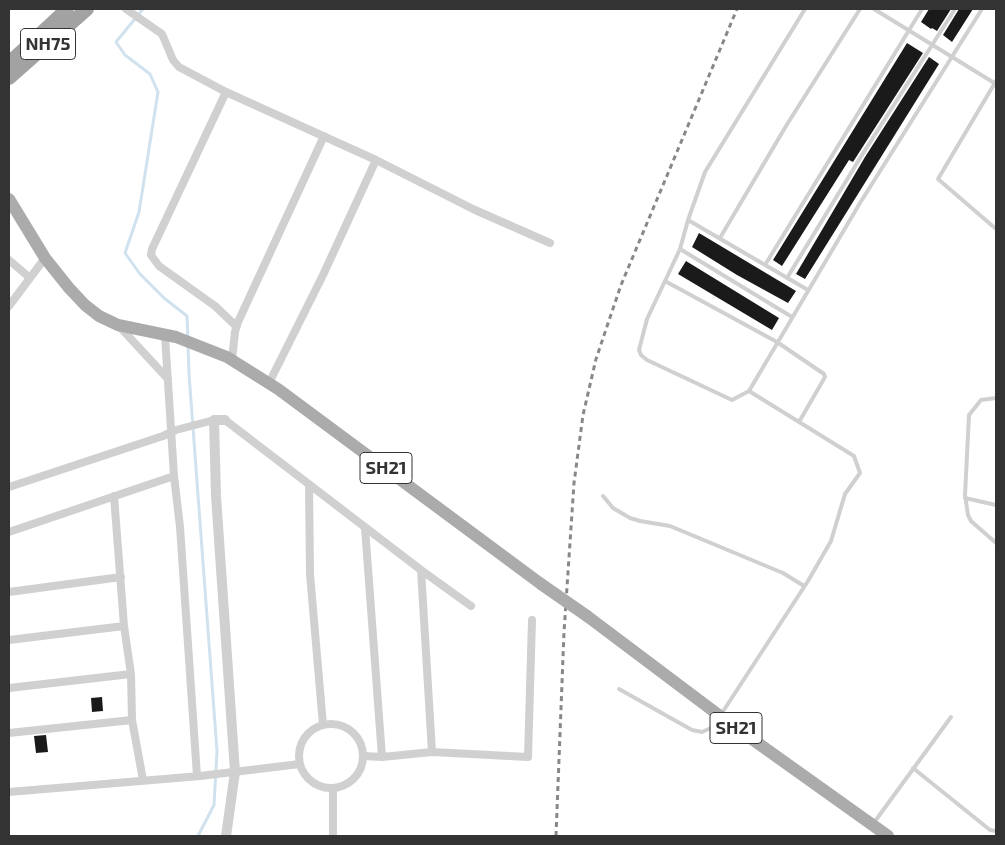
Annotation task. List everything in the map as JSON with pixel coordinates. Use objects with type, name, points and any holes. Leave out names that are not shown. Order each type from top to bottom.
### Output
[{"type":"highway","name":"NH75","points":[[9,62],[67,9]]},
{"type":"highway","name":"NH75","points":[[9,78],[86,9]]},
{"type":"main road","name":"SH21","points":[[9,199],[45,258],[85,305],[99,316],[118,325],[171,337],[230,358],[269,383],[720,716],[888,836]]},
{"type":"street","points":[[130,11],[162,34],[175,64],[226,92],[376,160],[474,210],[550,243]]},
{"type":"street","points":[[226,92],[152,249],[151,255],[160,266],[215,306],[236,326]]},
{"type":"street","points":[[230,358],[236,326],[324,136]]},
{"type":"street","points":[[269,383],[323,275],[376,160]]},
{"type":"street","points":[[9,306],[45,258]]},
{"type":"street","points":[[9,260],[30,278]]},
{"type":"street","points":[[118,325],[168,379]]},
{"type":"street","points":[[171,337],[168,379],[174,430],[174,476],[180,527],[199,776]]},
{"type":"street","points":[[219,420],[216,496],[231,772],[226,836]]},
{"type":"street","points":[[9,487],[174,430],[219,420],[471,606]]},
{"type":"street","points":[[9,532],[174,476]]},
{"type":"street","points":[[309,485],[310,574],[322,725]]},
{"type":"street","points":[[114,496],[124,626],[131,674],[132,720],[143,780]]},
{"type":"street","points":[[365,528],[382,756]]},
{"type":"street","points":[[421,570],[432,752]]},
{"type":"street","points":[[9,592],[120,577]]},
{"type":"street","points":[[363,756],[432,752],[528,757],[532,620]]},
{"type":"street","points":[[9,640],[124,626]]},
{"type":"street","points":[[9,688],[131,674]]},
{"type":"street","points":[[9,733],[132,720]]},
{"type":"street","points":[[332,724],[342,726],[357,738],[363,756],[362,766],[351,781],[333,788],[316,784],[308,779],[300,764],[299,754],[301,744],[306,736],[322,725],[332,724]]},
{"type":"street","points":[[9,792],[199,776],[300,764]]},
{"type":"street","points":[[333,788],[334,836]]},
{"type":"lane","points":[[805,9],[705,172],[680,249],[647,320],[639,350],[641,355],[647,360],[732,400],[749,391],[865,195],[982,9]]},
{"type":"lane","points":[[720,238],[786,126],[860,9]]},
{"type":"lane","points":[[874,9],[996,83],[938,178],[996,229]]},
{"type":"lane","points":[[764,265],[922,9]]},
{"type":"lane","points":[[787,278],[931,44],[955,9]]},
{"type":"lane","points":[[688,220],[808,290]]},
{"type":"lane","points":[[680,249],[792,317]]},
{"type":"lane","points":[[666,281],[777,342],[824,375],[799,422]]},
{"type":"lane","points":[[619,688],[692,730],[698,732],[711,728],[804,586],[831,541],[845,494],[860,473],[854,456],[749,391]]},
{"type":"lane","points":[[996,398],[981,400],[969,415],[965,498],[971,521],[996,543]]},
{"type":"lane","points":[[603,496],[613,508],[630,518],[670,526],[783,573],[804,586]]},
{"type":"lane","points":[[965,498],[996,505]]},
{"type":"lane","points":[[872,825],[951,717]]},
{"type":"lane","points":[[913,768],[990,830],[996,831]]},
{"type":"building","points":[[929,9],[951,9],[937,31],[921,22]]},
{"type":"building","points":[[959,9],[973,9],[952,42],[943,35]]},
{"type":"building","points":[[907,43],[923,53],[853,162],[849,160],[782,266],[773,260]]},
{"type":"building","points":[[929,57],[939,64],[805,279],[796,274],[865,157]]},
{"type":"building","points":[[699,233],[796,291],[788,303],[737,275],[692,247]]},
{"type":"building","points":[[686,261],[779,318],[772,330],[678,274]]},
{"type":"building","points":[[102,697],[103,711],[92,712],[91,698]]},
{"type":"building","points":[[46,735],[48,752],[36,753],[34,736]]},
{"type":"waterway","points":[[143,9],[116,42],[125,55],[150,74],[158,92],[139,212],[125,253],[140,274],[164,298],[187,316],[188,339]]},
{"type":"waterway","points":[[188,345],[217,751],[214,805],[198,836]]},
{"type":"railway","points":[[556,836],[564,632],[574,483],[583,415],[596,359],[621,285],[737,9]]}]
